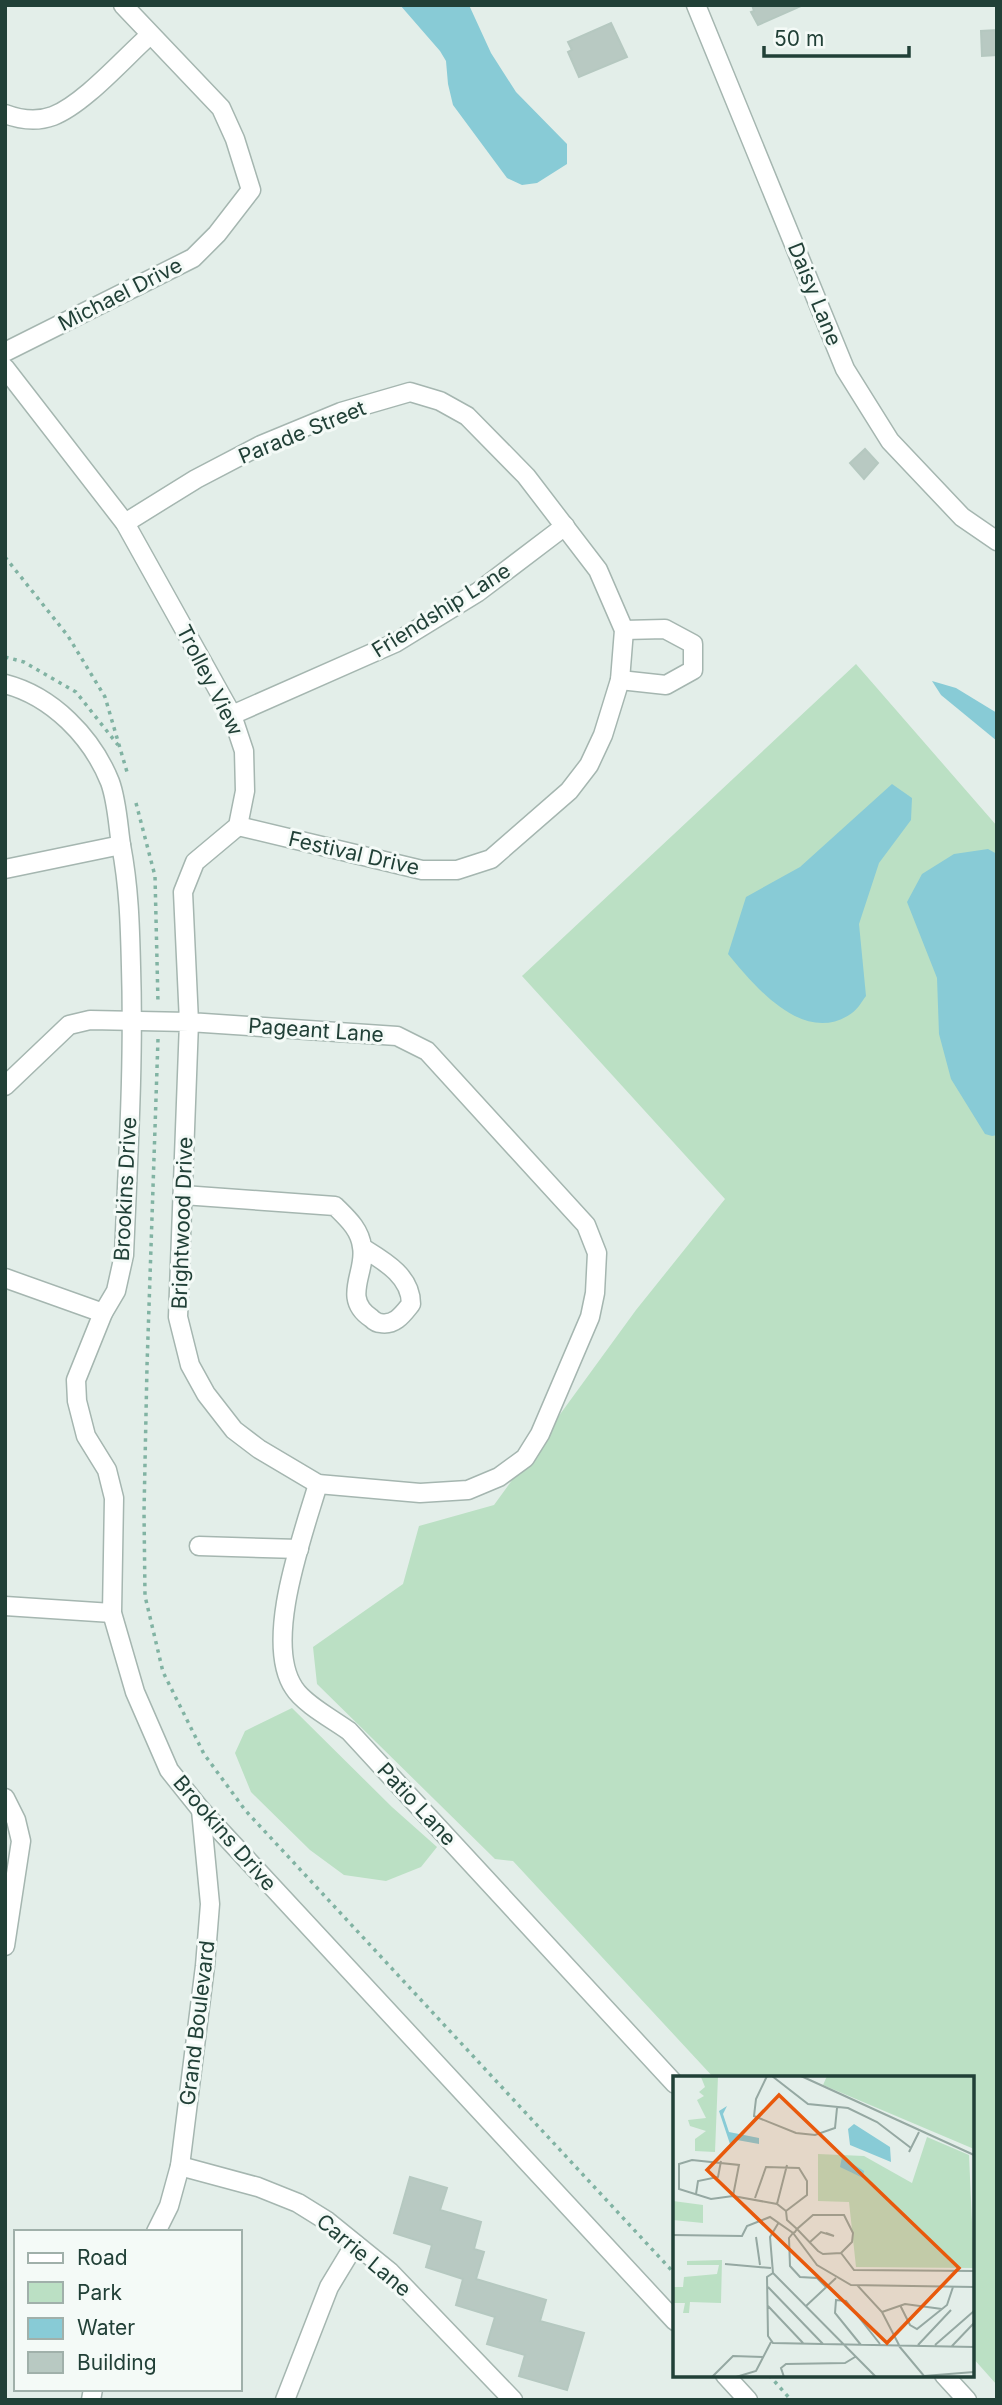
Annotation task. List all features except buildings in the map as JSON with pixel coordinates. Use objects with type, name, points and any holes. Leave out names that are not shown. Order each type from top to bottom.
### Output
[{"type":"street","points":[[5,114],[22,120],[52,116],[77,102],[150,34],[123,5]]},
{"type":"street","name":"Daisy Lane","points":[[696,5],[845,369],[890,441],[962,517],[997,541]]},
{"type":"street","name":"Michael Drive","points":[[5,352],[193,258],[217,234],[251,190],[235,139],[221,108],[150,34]]},
{"type":"street","name":"Trolley View","points":[[5,368],[125,523],[232,715],[244,751],[245,791],[238,826]]},
{"type":"street","name":"Parade Street","points":[[125,523],[196,479],[261,445],[341,412],[410,392],[440,401],[467,415],[526,476],[565,526]]},
{"type":"street","name":"Festival Drive","points":[[238,826],[422,870],[457,870],[491,859],[569,791],[589,765],[604,735],[620,680],[624,630],[598,570],[565,526]]},
{"type":"street","name":"Friendship Lane","points":[[232,715],[395,643],[478,592],[565,526]]},
{"type":"street","points":[[620,680],[666,685],[693,670],[693,644],[665,629],[624,630]]},
{"type":"street","name":"Brookins Drive","points":[[5,684],[24,689],[50,705],[97,754],[111,785],[129,885],[133,1020],[124,1255],[116,1291],[103,1313],[76,1380],[77,1401],[86,1436],[107,1470],[114,1498],[112,1613],[135,1692],[169,1770],[201,1810],[673,2319]]},
{"type":"street","points":[[189,1022],[183,892],[195,862],[238,826]]},
{"type":"street","points":[[5,869],[121,845]]},
{"type":"street","name":"Pageant Lane","points":[[5,1086],[69,1024],[90,1020],[189,1022],[397,1036],[427,1051],[586,1225]]},
{"type":"street","name":"Brightwood Drive","points":[[189,1022],[178,1317],[190,1365],[206,1394],[234,1430],[259,1450],[318,1484],[420,1493],[468,1490],[499,1477],[525,1458],[540,1434],[590,1317],[595,1293],[597,1252],[586,1225]]},
{"type":"street","points":[[183,1195],[335,1206],[356,1227],[363,1248]]},
{"type":"street","points":[[5,1278],[103,1313]]},
{"type":"street","name":"Patio Lane","points":[[318,1484],[299,1549],[282,1628],[282,1659],[294,1689],[349,1731],[673,2082]]},
{"type":"street","points":[[199,1546],[299,1549]]},
{"type":"street","points":[[5,1606],[112,1613]]},
{"type":"street","points":[[5,1798],[16,1820],[21,1841],[5,1946]]},
{"type":"street","name":"Grand Boulevard","points":[[157,2230],[169,2206],[180,2166],[205,1966],[210,1904],[201,1810]]},
{"type":"street","name":"Carrie Lane","points":[[180,2166],[258,2187],[298,2203],[390,2272],[513,2400]]},
{"type":"street","points":[[285,2400],[329,2287],[355,2244]]},
{"type":"street","points":[[727,2377],[748,2400]]},
{"type":"street","points":[[946,2377],[967,2400]]},
{"type":"path","points":[[5,556],[68,636],[105,697],[128,775]]},
{"type":"path","points":[[135,800],[155,876],[158,1006]]},
{"type":"path","points":[[770,2377],[791,2400]]},
{"type":"green space","points":[[856,664],[997,826],[997,2385],[974,2359],[974,2076],[712,2076],[513,1861],[495,1859],[317,1684],[313,1647],[403,1584],[419,1526],[494,1505],[636,1310],[725,1199],[522,976]]},
{"type":"green space","points":[[292,1708],[392,1807],[437,1847],[421,1867],[386,1881],[344,1875],[310,1850],[251,1792],[235,1753],[245,1731]]},
{"type":"water","points":[[400,5],[469,5],[491,53],[516,92],[567,144],[567,164],[537,183],[522,185],[507,178],[453,105],[446,61],[440,51]]},
{"type":"water","points":[[932,681],[956,688],[997,713],[997,741],[941,695]]},
{"type":"water","points":[[892,784],[912,798],[911,820],[879,863],[859,924],[866,996],[854,1011],[834,1022],[817,1023],[799,1018],[782,1009],[767,996],[728,954],[746,897],[800,867]]},
{"type":"water","points":[[988,849],[997,854],[997,1135],[992,1136],[985,1134],[951,1079],[939,1034],[937,978],[907,902],[922,874],[954,854]]}]
